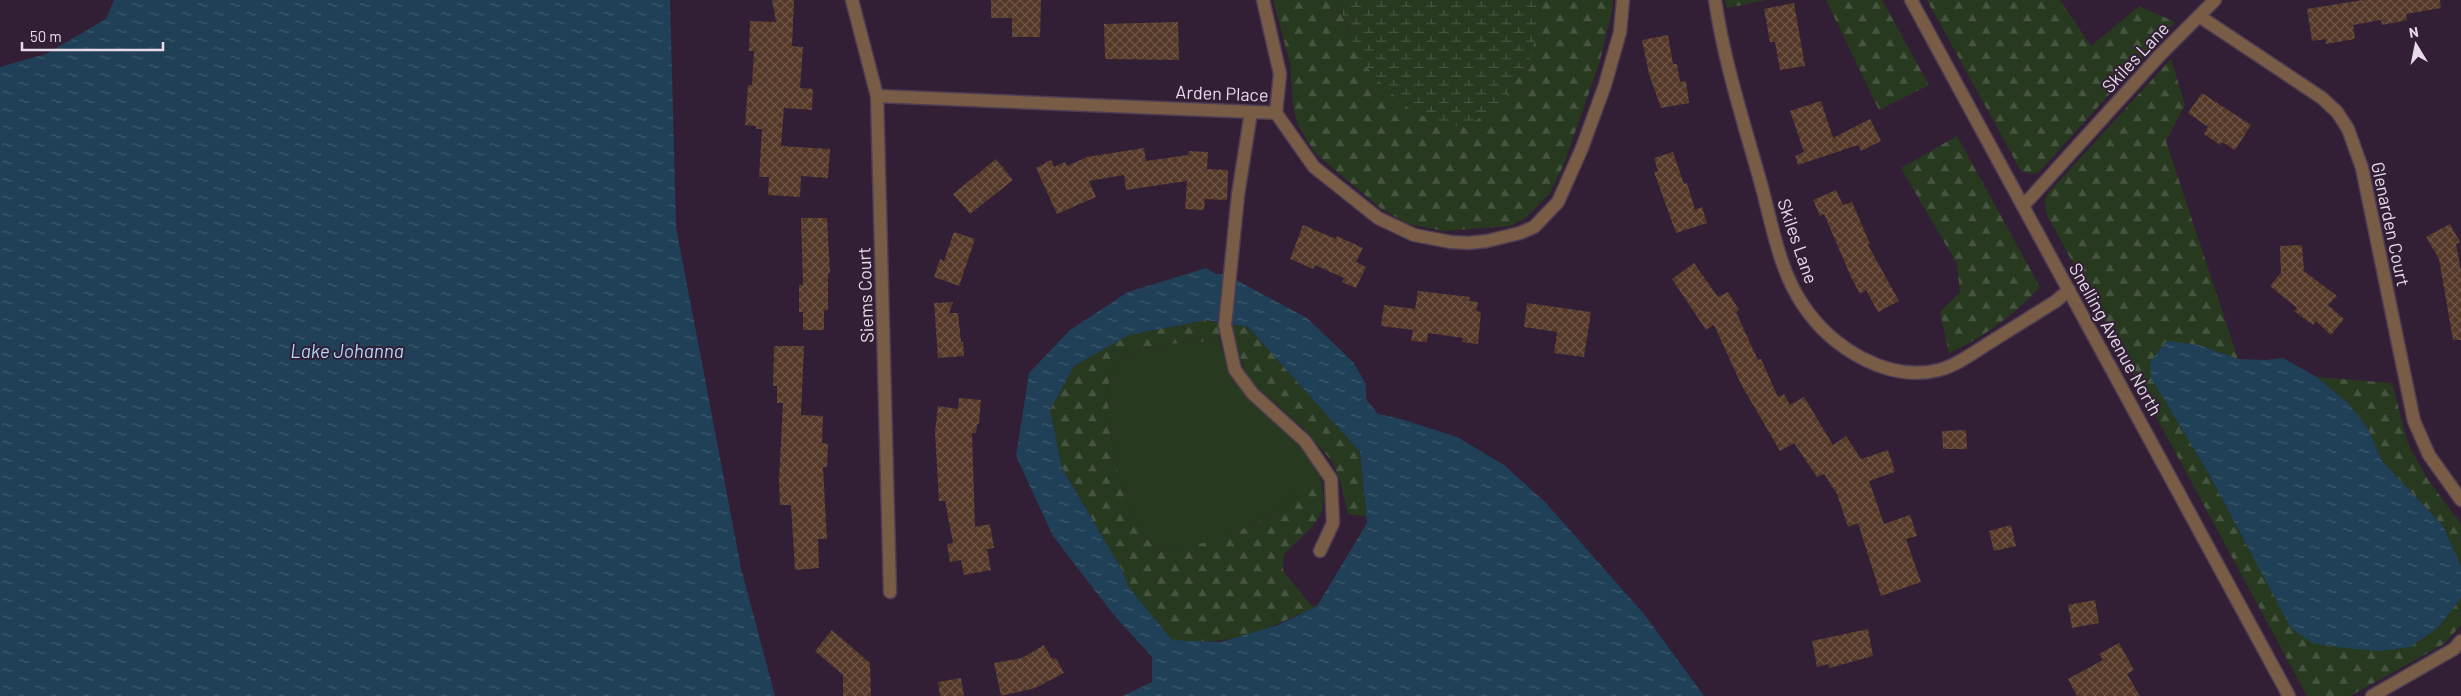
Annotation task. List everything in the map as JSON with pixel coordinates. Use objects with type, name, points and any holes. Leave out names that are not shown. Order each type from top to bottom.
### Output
[{"type":"street","name":"Siems Court","points":[[852,0],[877,96],[890,592]]},
{"type":"street","points":[[1263,0],[1280,74],[1276,113]]},
{"type":"street","name":"Arden Place","points":[[877,96],[1276,113],[1314,167],[1378,218],[1414,235],[1451,242],[1487,241],[1520,233],[1534,226],[1558,202],[1582,148],[1605,85],[1620,32],[1623,0]]},
{"type":"street","name":"Skiles Lane","points":[[1715,0],[1721,39],[1782,262],[1802,305],[1815,321],[1844,347],[1877,365],[1896,370],[1909,372],[1939,370],[1961,361],[2056,301],[2069,290]]},
{"type":"street","name":"Snelling Avenue North","points":[[1911,0],[2290,696]]},
{"type":"street","name":"Skiles Lane","points":[[2023,206],[2160,55],[2215,0]]},
{"type":"street","name":"Glenarden Court","points":[[2199,16],[2315,93],[2337,112],[2348,129],[2362,168],[2414,421],[2430,455],[2461,500]]},
{"type":"street","points":[[1251,112],[1238,195],[1225,325],[1235,370],[1253,394],[1305,441],[1331,479],[1332,523],[1320,551]]},
{"type":"street","points":[[2372,696],[2454,649],[2461,641]]},
{"type":"green space","points":[[1273,0],[1337,0],[1350,35],[1537,34],[1537,0],[1613,0],[1599,64],[1564,164],[1550,193],[1527,217],[1510,226],[1444,231],[1408,224],[1380,208],[1314,152],[1297,123],[1293,104],[1290,63]]},
{"type":"green space","points":[[1337,0],[1537,0],[1537,34],[1530,59],[1500,107],[1462,128],[1414,113],[1383,86],[1360,60]]},
{"type":"green space","points":[[1725,0],[1766,0],[1727,8]]},
{"type":"green space","points":[[1826,0],[1882,0],[1929,85],[1879,110]]},
{"type":"green space","points":[[1927,0],[2060,0],[2091,46],[2139,6],[2175,22],[2038,173],[2032,174],[2021,171]]},
{"type":"green space","points":[[2171,59],[2185,105],[2166,141],[2238,359],[2199,345],[2151,378],[2206,469],[2250,552],[2381,651],[2410,647],[2438,628],[2461,598],[2461,625],[2444,644],[2350,696],[2307,696],[2046,213],[2045,200],[2049,192]]},
{"type":"green space","points":[[1957,136],[2040,287],[2020,307],[1998,324],[1974,340],[1949,353],[1940,312],[1960,292],[1957,264],[1901,168]]},
{"type":"green space","points":[[1206,320],[1220,323],[1219,338],[1214,341],[1168,344],[1134,351],[1117,363],[1111,374],[1108,398],[1113,450],[1128,507],[1140,529],[1153,545],[1170,550],[1208,542],[1236,532],[1270,515],[1319,472],[1323,488],[1323,501],[1317,520],[1284,555],[1283,571],[1311,605],[1317,606],[1247,635],[1230,639],[1192,642],[1172,640],[1128,586],[1122,570],[1062,468],[1050,410],[1074,366],[1128,335]]},
{"type":"green space","points":[[1230,324],[1248,327],[1360,452],[1366,516],[1348,514],[1340,480],[1331,460],[1303,428],[1251,382],[1245,372]]},
{"type":"green space","points":[[1219,338],[1225,359],[1231,371],[1253,395],[1293,432],[1313,458],[1319,472],[1277,510],[1260,521],[1208,542],[1170,550],[1153,545],[1140,529],[1128,507],[1113,450],[1108,398],[1109,381],[1112,370],[1119,361],[1134,351],[1155,346],[1214,341]]},
{"type":"green space","points":[[2317,377],[2392,383],[2408,444],[2428,480],[2461,524],[2461,566],[2443,526],[2382,461],[2368,429],[2349,404]]},
{"type":"water","name":"Lake Johanna","points":[[114,0],[670,0],[676,227],[741,568],[775,696],[0,696],[0,67],[46,54],[106,19]]},
{"type":"water","points":[[1206,268],[1216,274],[1225,274],[1307,318],[1353,362],[1366,384],[1366,399],[1378,414],[1401,419],[1457,437],[1504,465],[1545,502],[1644,614],[1704,696],[1123,696],[1152,682],[1152,657],[1113,614],[1053,536],[1016,456],[1029,373],[1070,330],[1128,292]],"holes":[[[1206,320],[1248,327],[1360,452],[1367,523],[1317,606],[1278,625],[1221,642],[1172,640],[1128,586],[1122,570],[1062,468],[1050,410],[1074,366],[1129,335]]]},
{"type":"water","points":[[2166,341],[2199,345],[2238,359],[2266,360],[2283,358],[2317,377],[2349,404],[2368,429],[2382,461],[2443,526],[2461,566],[2461,598],[2438,628],[2410,647],[2381,651],[2312,643],[2291,628],[2206,469],[2151,378],[2150,363]]},
{"type":"building","points":[[772,0],[794,0],[792,46],[803,47],[800,88],[813,89],[812,110],[784,108],[781,146],[830,149],[828,178],[801,176],[800,197],[768,195],[769,177],[759,177],[762,129],[756,129],[756,126],[745,125],[748,85],[752,85],[754,51],[749,51],[750,21],[776,22]]},
{"type":"building","points":[[991,0],[1041,0],[1040,37],[1012,37],[1012,18],[991,18]]},
{"type":"building","points":[[2363,0],[2440,0],[2441,8],[2406,14],[2407,20],[2382,25],[2381,20],[2353,25],[2355,39],[2326,44],[2326,39],[2312,41],[2307,9]]},
{"type":"building","points":[[1794,3],[1805,66],[1780,70],[1775,42],[1770,42],[1764,9]]},
{"type":"building","points":[[1178,22],[1179,60],[1105,59],[1104,24]]},
{"type":"building","points":[[1668,35],[1673,64],[1677,64],[1680,82],[1686,81],[1689,103],[1661,108],[1649,74],[1642,40]]},
{"type":"building","points":[[2202,93],[2251,125],[2235,150],[2222,142],[2220,145],[2204,134],[2208,127],[2188,113]]},
{"type":"building","points":[[1821,101],[1833,138],[1870,119],[1881,141],[1861,151],[1858,145],[1798,165],[1795,156],[1804,152],[1790,111]]},
{"type":"building","points":[[1144,148],[1146,161],[1188,155],[1189,151],[1208,152],[1207,169],[1228,170],[1227,200],[1205,199],[1204,210],[1185,209],[1187,181],[1126,190],[1124,175],[1089,181],[1096,197],[1057,214],[1036,168],[1051,160],[1054,167],[1065,162],[1067,166],[1087,157]]},
{"type":"building","points":[[1673,152],[1684,184],[1687,183],[1695,210],[1702,207],[1707,223],[1676,233],[1654,172],[1658,171],[1654,158]]},
{"type":"building","points":[[996,159],[1013,180],[970,214],[953,194]]},
{"type":"building","points":[[1836,190],[1843,205],[1852,202],[1870,244],[1868,245],[1899,301],[1878,312],[1866,290],[1860,294],[1824,214],[1820,216],[1813,200]]},
{"type":"building","points":[[801,218],[827,218],[830,273],[828,273],[828,310],[824,310],[824,330],[803,330],[803,312],[799,312],[799,285],[803,285]]},
{"type":"building","points":[[2450,224],[2460,242],[2456,244],[2461,271],[2461,340],[2453,340],[2439,259],[2426,237]]},
{"type":"building","points":[[1303,225],[1336,239],[1337,236],[1363,248],[1356,262],[1366,267],[1356,288],[1342,282],[1344,278],[1315,265],[1313,269],[1290,259]]},
{"type":"building","points":[[954,232],[975,239],[959,286],[934,277],[940,259],[944,261]]},
{"type":"building","points":[[2302,245],[2304,271],[2337,296],[2328,305],[2344,319],[2331,335],[2316,321],[2313,325],[2294,311],[2297,308],[2270,286],[2281,273],[2280,246]]},
{"type":"building","points":[[1694,263],[1718,297],[1728,292],[1739,310],[1736,312],[1758,360],[1761,359],[1778,397],[1784,394],[1790,405],[1804,397],[1833,445],[1846,436],[1861,459],[1888,450],[1895,472],[1869,481],[1884,524],[1910,515],[1917,536],[1906,539],[1921,582],[1881,596],[1858,523],[1848,527],[1837,494],[1824,474],[1817,477],[1794,443],[1780,451],[1742,386],[1714,325],[1706,330],[1672,279]]},
{"type":"building","points":[[1418,291],[1470,297],[1469,301],[1478,302],[1476,311],[1481,312],[1478,344],[1462,342],[1463,338],[1428,333],[1427,342],[1411,341],[1413,330],[1381,326],[1384,305],[1415,309]]},
{"type":"building","points":[[953,302],[949,313],[958,313],[964,356],[938,358],[934,303]]},
{"type":"building","points":[[1527,303],[1591,312],[1584,357],[1554,353],[1557,332],[1524,327]]},
{"type":"building","points":[[774,346],[804,346],[801,415],[823,416],[822,443],[828,444],[827,467],[823,467],[827,539],[818,539],[819,568],[795,570],[791,505],[780,505],[779,480],[783,403],[777,403],[777,386],[773,386]]},
{"type":"building","points":[[959,398],[981,400],[979,424],[977,424],[976,433],[972,433],[975,527],[990,524],[994,548],[987,549],[991,570],[964,575],[961,560],[950,562],[947,544],[953,543],[945,501],[939,501],[935,432],[938,406],[958,409]]},
{"type":"building","points":[[1966,430],[1967,449],[1943,449],[1942,431]]},
{"type":"building","points":[[2011,525],[2016,546],[1994,551],[1989,531]]},
{"type":"building","points":[[2095,600],[2099,623],[2072,628],[2068,605]]},
{"type":"building","points":[[1868,629],[1873,656],[1829,668],[1828,664],[1817,667],[1812,641]]},
{"type":"building","points":[[832,630],[870,663],[871,696],[843,696],[843,675],[815,651]]},
{"type":"building","points":[[2119,643],[2134,670],[2127,674],[2140,696],[2077,696],[2068,679],[2103,660],[2099,654]]},
{"type":"building","points":[[1044,645],[1052,659],[1056,658],[1064,673],[1035,688],[1001,696],[994,663],[1022,658]]},
{"type":"building","points":[[961,678],[964,696],[940,696],[938,682]]}]
